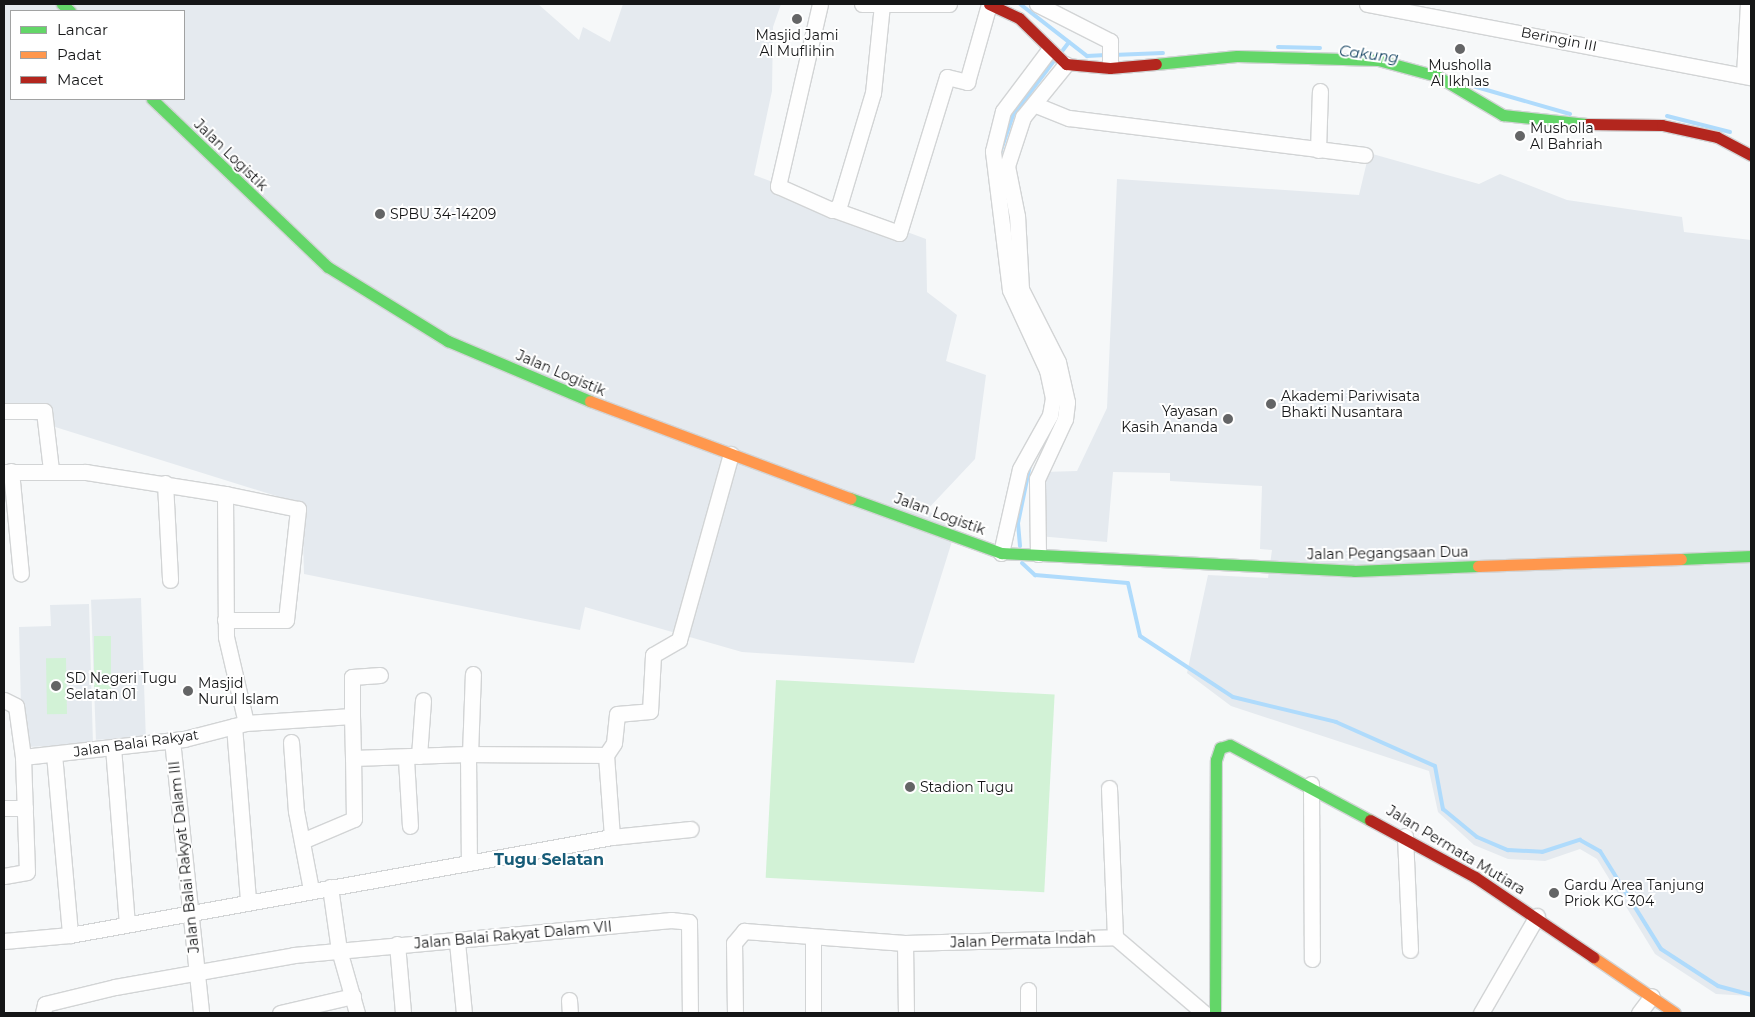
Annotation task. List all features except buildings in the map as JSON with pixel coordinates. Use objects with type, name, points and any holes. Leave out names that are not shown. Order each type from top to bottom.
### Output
[{"type":"main road","points":[[989,4],[1019,18],[1065,64],[1110,67],[1237,56],[1378,60],[1437,76],[1503,115],[1548,123],[1662,125],[1717,137],[1751,155]]},
{"type":"main road","name":"Jalan Logistik","points":[[153,100],[328,267],[385,306],[448,341],[536,381],[731,454],[1006,554],[1032,554]]},
{"type":"main road","name":"Jalan Pegangsaan Dua","points":[[1032,554],[1100,562],[1354,571],[1751,556]]},
{"type":"main road","name":"Jalan Permata Mutiara","points":[[1215,1013],[1216,760],[1220,748],[1230,745],[1311,784],[1405,836],[1536,916],[1675,1013]]},
{"type":"street","points":[[820,4],[778,186],[835,210],[898,233],[947,77],[967,82],[989,4]]},
{"type":"street","points":[[862,4],[949,4]]},
{"type":"street","points":[[1037,4],[1110,41],[1112,48],[1110,67]]},
{"type":"street","name":"Beringin III","points":[[1366,4],[1412,8],[1747,76]]},
{"type":"street","points":[[1747,76],[1748,4]]},
{"type":"street","points":[[835,210],[873,92],[882,5]]},
{"type":"street","points":[[1006,554],[1020,469],[1050,415],[1053,398],[1047,370],[1010,290],[992,151],[1003,112],[1049,50]]},
{"type":"street","points":[[1032,554],[1037,479],[1066,419],[1067,402],[1058,362],[1021,289],[1017,216],[1007,179],[1016,132],[1065,64]]},
{"type":"street","points":[[1318,150],[1320,91]]},
{"type":"street","points":[[1036,105],[1069,118],[1365,155]]},
{"type":"street","points":[[4,411],[44,411],[51,470]]},
{"type":"street","points":[[612,837],[606,755],[614,743],[617,714],[650,711],[653,654],[679,640],[731,454]]},
{"type":"street","points":[[21,574],[8,472],[51,470],[165,483],[225,500],[298,509],[286,620],[225,620]]},
{"type":"street","points":[[165,483],[170,580]]},
{"type":"street","points":[[225,500],[225,620],[240,724],[248,901]]},
{"type":"street","points":[[468,863],[472,674]]},
{"type":"street","points":[[302,841],[354,819],[352,677],[380,675]]},
{"type":"street","points":[[4,700],[16,706],[22,757],[27,873],[4,876]]},
{"type":"street","points":[[410,826],[412,757],[423,700]]},
{"type":"street","name":"Jalan Balai Rakyat","points":[[22,757],[172,740],[240,724],[352,716]]},
{"type":"street","name":"Jalan Balai Rakyat Dalam III","points":[[172,740],[201,1013]]},
{"type":"street","points":[[291,742],[302,841],[311,890]]},
{"type":"street","points":[[113,747],[127,924]]},
{"type":"street","points":[[54,754],[70,935]]},
{"type":"street","points":[[352,758],[469,754],[606,755]]},
{"type":"street","points":[[1311,784],[1312,959]]},
{"type":"street","points":[[1109,788],[1115,937]]},
{"type":"street","points":[[4,808],[25,808]]},
{"type":"street","points":[[4,941],[70,935],[248,901],[612,837],[691,829]]},
{"type":"street","points":[[1405,836],[1410,950]]},
{"type":"street","points":[[330,887],[340,950],[357,1013]]},
{"type":"street","points":[[1481,1013],[1536,916]]},
{"type":"street","name":"Jalan Balai Rakyat Dalam VII","points":[[43,1009],[196,973],[340,950],[397,944],[457,942],[559,928],[686,920],[690,1013]]},
{"type":"street","name":"Jalan Permata Indah","points":[[735,1013],[737,935],[744,931],[813,938],[905,943],[1115,937],[1204,1013]]},
{"type":"street","points":[[813,938],[813,1013]]},
{"type":"street","points":[[457,942],[464,1013]]},
{"type":"street","points":[[905,943],[906,1013]]},
{"type":"street","points":[[397,944],[403,1013]]},
{"type":"street","points":[[1028,990],[1028,1013]]},
{"type":"street","points":[[280,1013],[353,996]]},
{"type":"street","points":[[1639,1013],[1652,996]]},
{"type":"shaded area","points":[[4,4],[538,4],[579,40],[583,27],[610,42],[623,4],[781,4],[773,27],[772,91],[754,175],[926,239],[927,292],[957,315],[946,361],[986,375],[975,459],[926,511],[958,522],[914,663],[742,652],[585,607],[580,630],[304,574],[302,504],[4,411]]},
{"type":"shaded area","points":[[1369,153],[1479,184],[1500,174],[1567,200],[1682,217],[1684,232],[1751,240],[1751,996],[1716,994],[1655,954],[1597,859],[1580,849],[1545,861],[1508,859],[1474,845],[1438,812],[1429,771],[1231,706],[1187,673],[1208,575],[1268,578],[1272,550],[1260,549],[1262,486],[1170,481],[1170,473],[1113,472],[1107,542],[1038,536],[1043,472],[1077,471],[1107,408],[1117,179],[1359,195]]},
{"type":"shaded area","points":[[141,598],[146,738],[96,740],[91,600]]},
{"type":"shaded area","name":"SD Negeri Tugu Selatan 01","points":[[89,604],[93,745],[22,747],[19,627],[51,626],[50,605]]},
{"type":"green space","points":[[94,636],[111,636],[111,695],[94,695]]},
{"type":"green space","points":[[46,658],[66,658],[67,714],[47,714]]},
{"type":"green space","name":"Stadion Tugu","points":[[776,680],[1055,695],[1044,892],[766,878]]},
{"type":"waterway","name":"Cakung","points":[[1020,4],[1087,56],[1106,55]]},
{"type":"waterway","points":[[1063,50],[1069,42]]},
{"type":"waterway","name":"Cakung","points":[[1278,47],[1320,48]]},
{"type":"waterway","name":"Cakung","points":[[1113,55],[1163,53]]},
{"type":"waterway","points":[[999,156],[1013,115],[1054,61]]},
{"type":"waterway","name":"Cakung","points":[[1473,86],[1570,114]]},
{"type":"waterway","name":"Cakung","points":[[1667,116],[1730,132]]},
{"type":"waterway","points":[[1020,546],[1018,523],[1030,465]]},
{"type":"waterway","points":[[1022,563],[1035,575],[1128,583],[1140,636],[1233,697],[1336,722],[1435,766],[1443,809],[1477,837],[1508,850],[1542,852],[1580,840],[1600,851],[1661,949],[1718,986],[1751,995]]},
{"type":"traffic: fast","points":[[62,4],[69,10]]},
{"type":"traffic: fast","points":[[1156,64],[1237,56],[1378,60],[1437,76],[1503,115],[1587,124]]},
{"type":"traffic: fast","points":[[153,100],[328,267],[448,341],[590,401]]},
{"type":"traffic: fast","points":[[850,498],[1001,553],[1354,571],[1478,566]]},
{"type":"traffic: fast","points":[[1681,559],[1751,556]]},
{"type":"traffic: fast","points":[[1215,1013],[1216,760],[1220,748],[1230,745],[1370,820]]},
{"type":"traffic: slow","points":[[590,401],[850,498]]},
{"type":"traffic: slow","points":[[1478,566],[1681,559]]},
{"type":"traffic: slow","points":[[1593,957],[1675,1013]]},
{"type":"traffic: jam","points":[[989,4],[1019,18],[1066,64],[1110,68],[1156,64]]},
{"type":"traffic: jam","points":[[1587,124],[1662,125],[1717,137],[1751,155]]},
{"type":"traffic: jam","points":[[1370,820],[1475,877],[1593,957]]},
{"type":"place","name":"Masjid Jami Al Muflihin","points":[[797,19]]},
{"type":"place","name":"Musholla Al Ikhlas","points":[[1460,49]]},
{"type":"place","name":"Musholla Al Bahriah","points":[[1520,136]]},
{"type":"place","name":"SPBU 34-14209","points":[[380,214]]},
{"type":"place","name":"Akademi Pariwisata Bhakti Nusantara","points":[[1271,404]]},
{"type":"place","name":"Yayasan Kasih Ananda","points":[[1228,419]]},
{"type":"place","name":"SD Negeri Tugu Selatan 01","points":[[56,686]]},
{"type":"place","name":"Masjid Nurul Islam","points":[[188,691]]},
{"type":"place","name":"Stadion Tugu","points":[[910,787]]},
{"type":"place","name":"Gardu Area Tanjung Priok KG 304","points":[[1554,893]]},
{"type":"district","name":"Tugu Selatan","points":[[549,860]]}]
